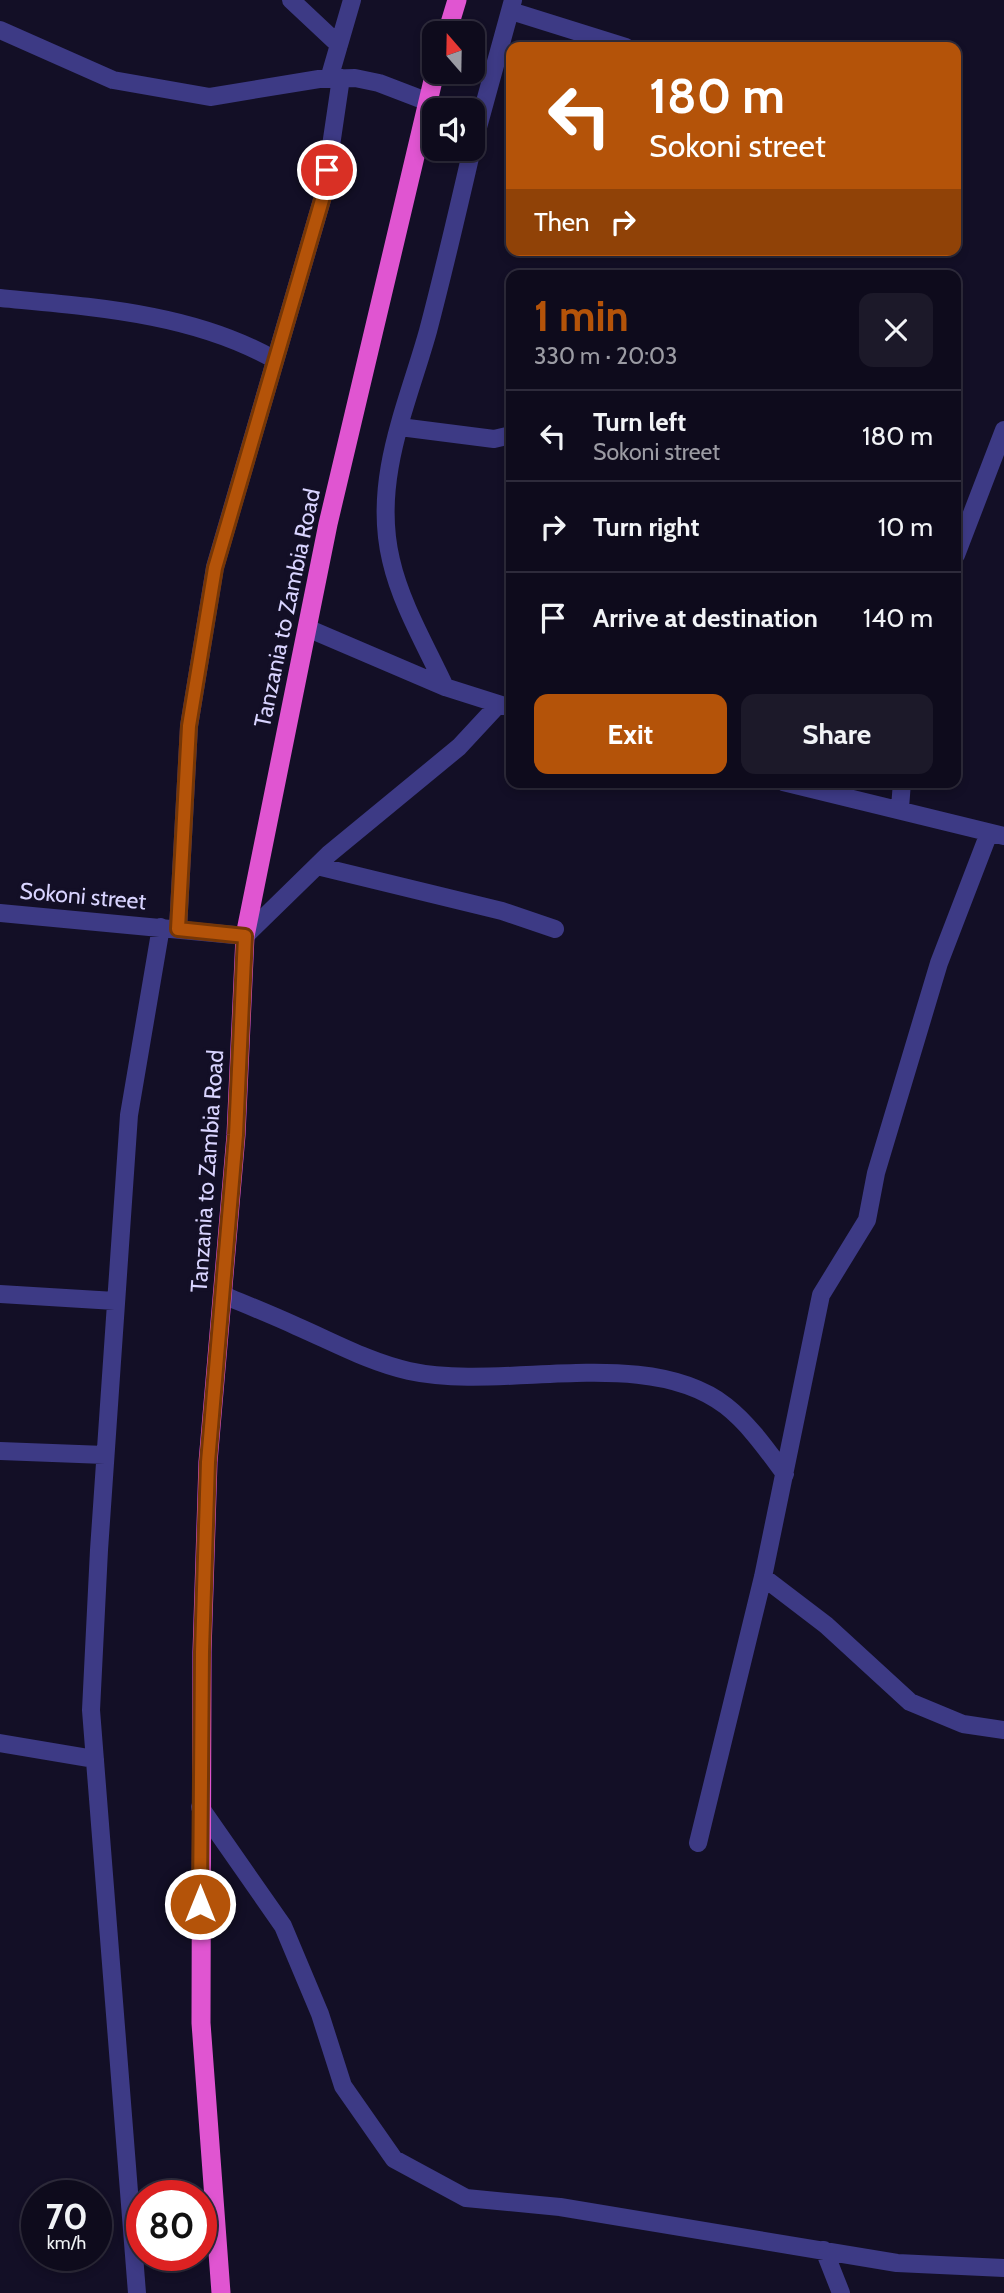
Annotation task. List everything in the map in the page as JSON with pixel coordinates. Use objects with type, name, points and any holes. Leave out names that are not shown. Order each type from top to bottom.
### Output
[{"type":"highway","points":[[451,21],[457,0]]},
{"type":"highway","name":"Tanzania to Zambia Road","points":[[221,2293],[201,2023],[200,1807],[208,1462],[236,1135],[245,936],[331,511],[422,118]]},
{"type":"street","points":[[291,0],[339,45]]},
{"type":"street","points":[[137,2293],[91,1710],[105,1455],[129,1115],[170,928],[189,726],[215,568],[324,193],[339,45],[352,0]]},
{"type":"street","points":[[485,103],[512,6],[612,42]]},
{"type":"street","points":[[0,30],[113,80],[210,97],[335,79],[379,83],[422,99]]},
{"type":"street","points":[[445,687],[408,608],[391,560],[385,515],[386,473],[428,331],[469,161]]},
{"type":"street","points":[[0,298],[178,321],[246,344],[275,360]]},
{"type":"street","points":[[400,427],[494,439],[506,436]]},
{"type":"street","points":[[961,542],[1004,430]]},
{"type":"street","points":[[307,628],[445,687],[505,706]]},
{"type":"street","points":[[245,936],[317,866],[505,706]]},
{"type":"street","points":[[698,1843],[763,1577],[821,1295],[867,1220],[877,1174],[939,963],[997,834],[837,788]]},
{"type":"street","points":[[900,808],[902,788]]},
{"type":"street","points":[[317,866],[502,911],[555,929]]},
{"type":"street","name":"Sokoni street","points":[[0,913],[245,936]]},
{"type":"street","points":[[0,1294],[115,1301]]},
{"type":"street","points":[[223,1295],[352,1353],[410,1371],[463,1376],[633,1373],[694,1388],[725,1405],[758,1438],[785,1474]]},
{"type":"street","points":[[0,1451],[105,1455]]},
{"type":"street","points":[[763,1577],[826,1625],[910,1702],[963,1724],[1004,1730]]},
{"type":"street","points":[[0,1743],[95,1759]]},
{"type":"street","points":[[200,1807],[283,1926],[320,2014],[343,2086],[394,2159],[466,2198],[560,2207],[897,2263],[1004,2268]]},
{"type":"street","points":[[824,2250],[841,2293]]},
{"type":"route","points":[[200,1904],[202,1652],[208,1462],[236,1135],[245,936],[178,929],[189,726],[215,568],[324,193],[327,170]]}]
